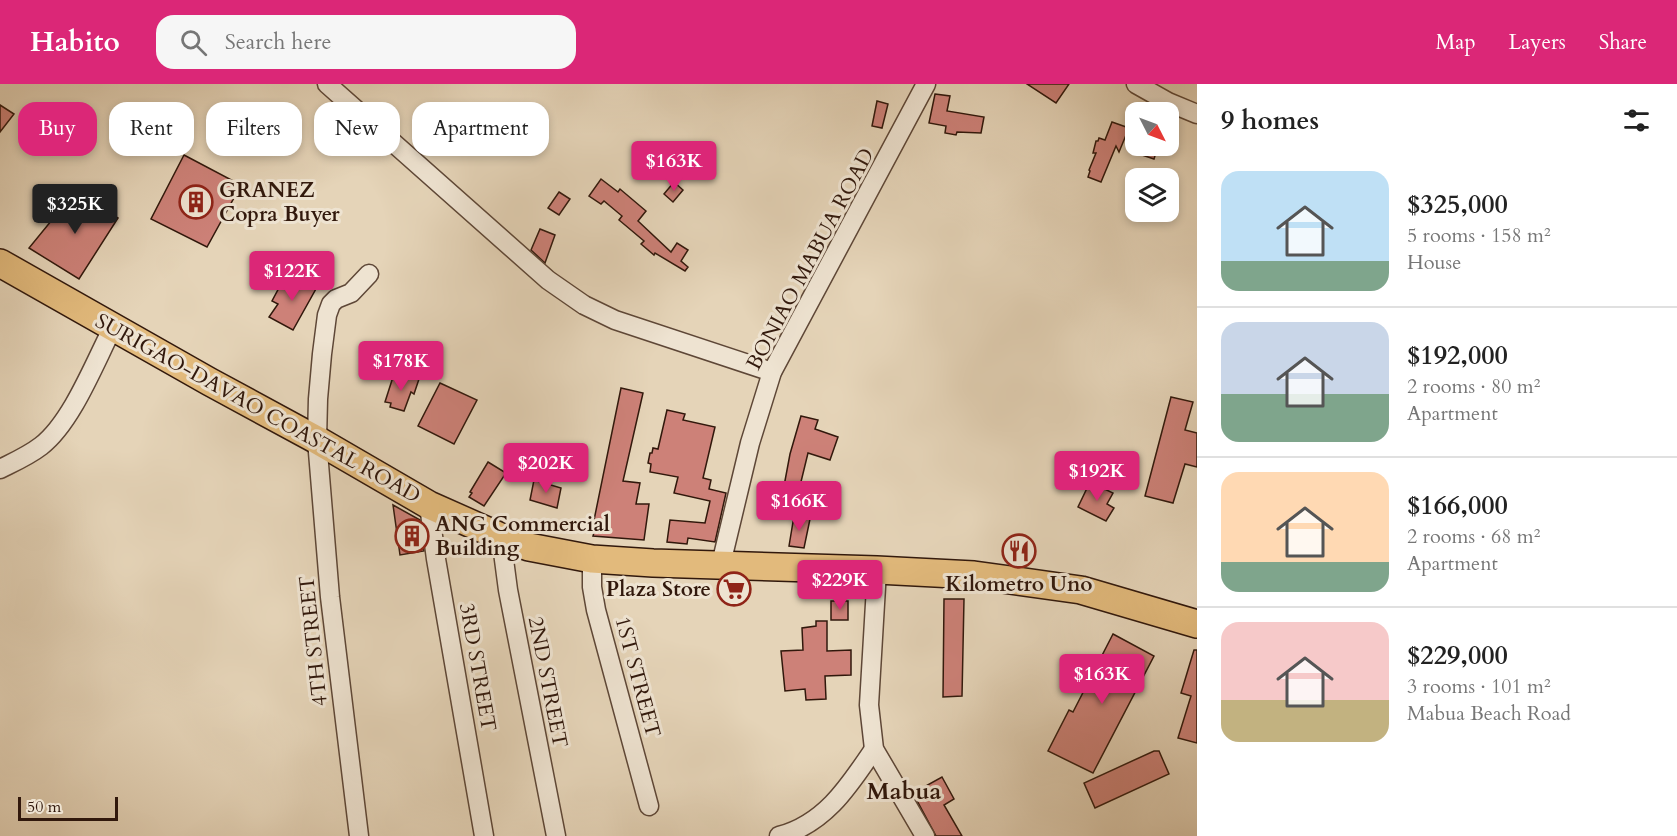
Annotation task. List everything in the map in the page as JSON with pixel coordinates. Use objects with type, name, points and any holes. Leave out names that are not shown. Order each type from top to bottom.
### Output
[{"type":"highway","name":"SURIGAO-DAVAO COASTAL ROAD","points":[[0,263],[429,505],[529,547],[592,559],[652,563],[974,575],[1081,590],[1197,624]]},
{"type":"street","name":"BONIAO MABUA ROAD","points":[[721,564],[750,443],[772,372],[926,84]]},
{"type":"street","points":[[1136,84],[1168,102],[1197,114]]},
{"type":"street","points":[[329,85],[548,280],[584,305],[615,320],[772,372]]},
{"type":"street","name":"4TH STREET","points":[[359,836],[330,597],[317,440],[318,399],[327,315],[336,299],[351,293],[369,274]]},
{"type":"street","points":[[0,469],[23,458],[42,445],[59,427],[113,327]]},
{"type":"street","name":"3RD STREET","points":[[429,505],[436,559],[484,836]]},
{"type":"street","name":"2ND STREET","points":[[501,537],[508,590],[556,836]]},
{"type":"street","name":"1ST STREET","points":[[592,559],[592,586],[596,610],[649,806]]},
{"type":"street","points":[[877,570],[869,705],[874,749],[925,836]]},
{"type":"street","points":[[779,836],[812,822],[826,812],[874,749]]},
{"type":"building","points":[[1027,84],[1069,84],[1056,103]]},
{"type":"building","points":[[935,94],[950,96],[947,111],[984,117],[981,133],[957,132],[956,135],[945,133],[946,126],[929,123]]},
{"type":"building","points":[[877,101],[888,104],[882,128],[872,126]]},
{"type":"building","points":[[0,105],[14,114],[0,132]]},
{"type":"building","points":[[1112,122],[1125,127],[1125,138],[1119,152],[1116,146],[1101,182],[1088,177],[1096,153],[1093,153],[1096,141],[1099,138],[1105,140]]},
{"type":"building","name":"GRANEZ Copra Buyer","points":[[183,156],[241,185],[207,247],[151,219]]},
{"type":"building","points":[[601,179],[618,192],[620,189],[646,211],[638,221],[671,252],[677,243],[688,250],[681,261],[688,267],[685,271],[655,253],[654,255],[641,244],[644,241],[619,220],[622,216],[604,201],[601,204],[589,196]]},
{"type":"building","points":[[674,182],[683,190],[673,202],[664,194]]},
{"type":"building","points":[[559,192],[570,199],[559,215],[548,208]]},
{"type":"building","points":[[74,193],[118,218],[79,279],[29,248]]},
{"type":"building","points":[[540,229],[555,235],[545,263],[531,250]]},
{"type":"building","points":[[295,274],[317,287],[293,330],[269,317],[278,304],[272,301],[280,286],[287,289]]},
{"type":"building","points":[[406,375],[419,379],[414,394],[411,392],[404,411],[390,407],[391,403],[385,402],[393,377],[405,380]]},
{"type":"building","points":[[440,383],[477,400],[454,444],[418,426]]},
{"type":"building","points":[[621,388],[643,393],[623,481],[640,483],[636,504],[649,504],[644,540],[593,536],[596,526],[593,525]]},
{"type":"building","points":[[1171,397],[1193,402],[1185,430],[1197,433],[1197,467],[1185,464],[1173,503],[1145,496]]},
{"type":"building","points":[[667,410],[685,414],[683,420],[715,427],[703,478],[711,480],[709,489],[726,493],[715,542],[688,538],[687,544],[667,542],[670,520],[705,523],[710,501],[674,493],[678,477],[650,472],[651,464],[648,463],[650,453],[653,448],[658,449]]},
{"type":"building","points":[[801,416],[818,420],[815,429],[838,437],[830,460],[808,453],[799,490],[784,486]]},
{"type":"building","points":[[488,462],[506,473],[484,506],[469,497]]},
{"type":"building","points":[[534,480],[561,488],[557,508],[530,500]]},
{"type":"building","points":[[1090,482],[1113,493],[1107,504],[1114,508],[1106,521],[1078,507]]},
{"type":"building","name":"ANG Commercial Building","points":[[393,505],[420,520],[424,551],[400,555]]},
{"type":"building","points":[[794,516],[810,519],[804,548],[789,546]]},
{"type":"building","name":"Kilometro Uno","points":[[1015,543],[1025,544],[1024,558],[1014,558]]},
{"type":"building","points":[[944,599],[964,599],[962,696],[943,697]]},
{"type":"building","points":[[831,601],[848,601],[848,620],[831,620]]},
{"type":"building","points":[[816,621],[827,621],[827,651],[851,650],[851,675],[825,676],[826,699],[806,700],[805,689],[785,691],[781,651],[803,650],[802,628],[816,626]]},
{"type":"building","points":[[1113,634],[1154,656],[1093,773],[1048,751],[1069,710],[1073,712]]},
{"type":"building","points":[[1194,650],[1197,650],[1197,743],[1178,738],[1191,696],[1181,693]]},
{"type":"building","points":[[1154,751],[1159,751],[1169,774],[1095,808],[1084,783]]},
{"type":"building","points":[[942,777],[954,799],[944,805],[962,836],[936,836],[913,793]]},
{"type":"place","name":"GRANEZ Copra Buyer","points":[[196,202]]},
{"type":"place","name":"ANG Commercial Building","points":[[412,536]]},
{"type":"place","name":"Kilometro Uno","points":[[1019,551]]},
{"type":"place","name":"Plaza Store","points":[[734,589]]},
{"type":"district","name":"Mabua","points":[[904,791]]}]
